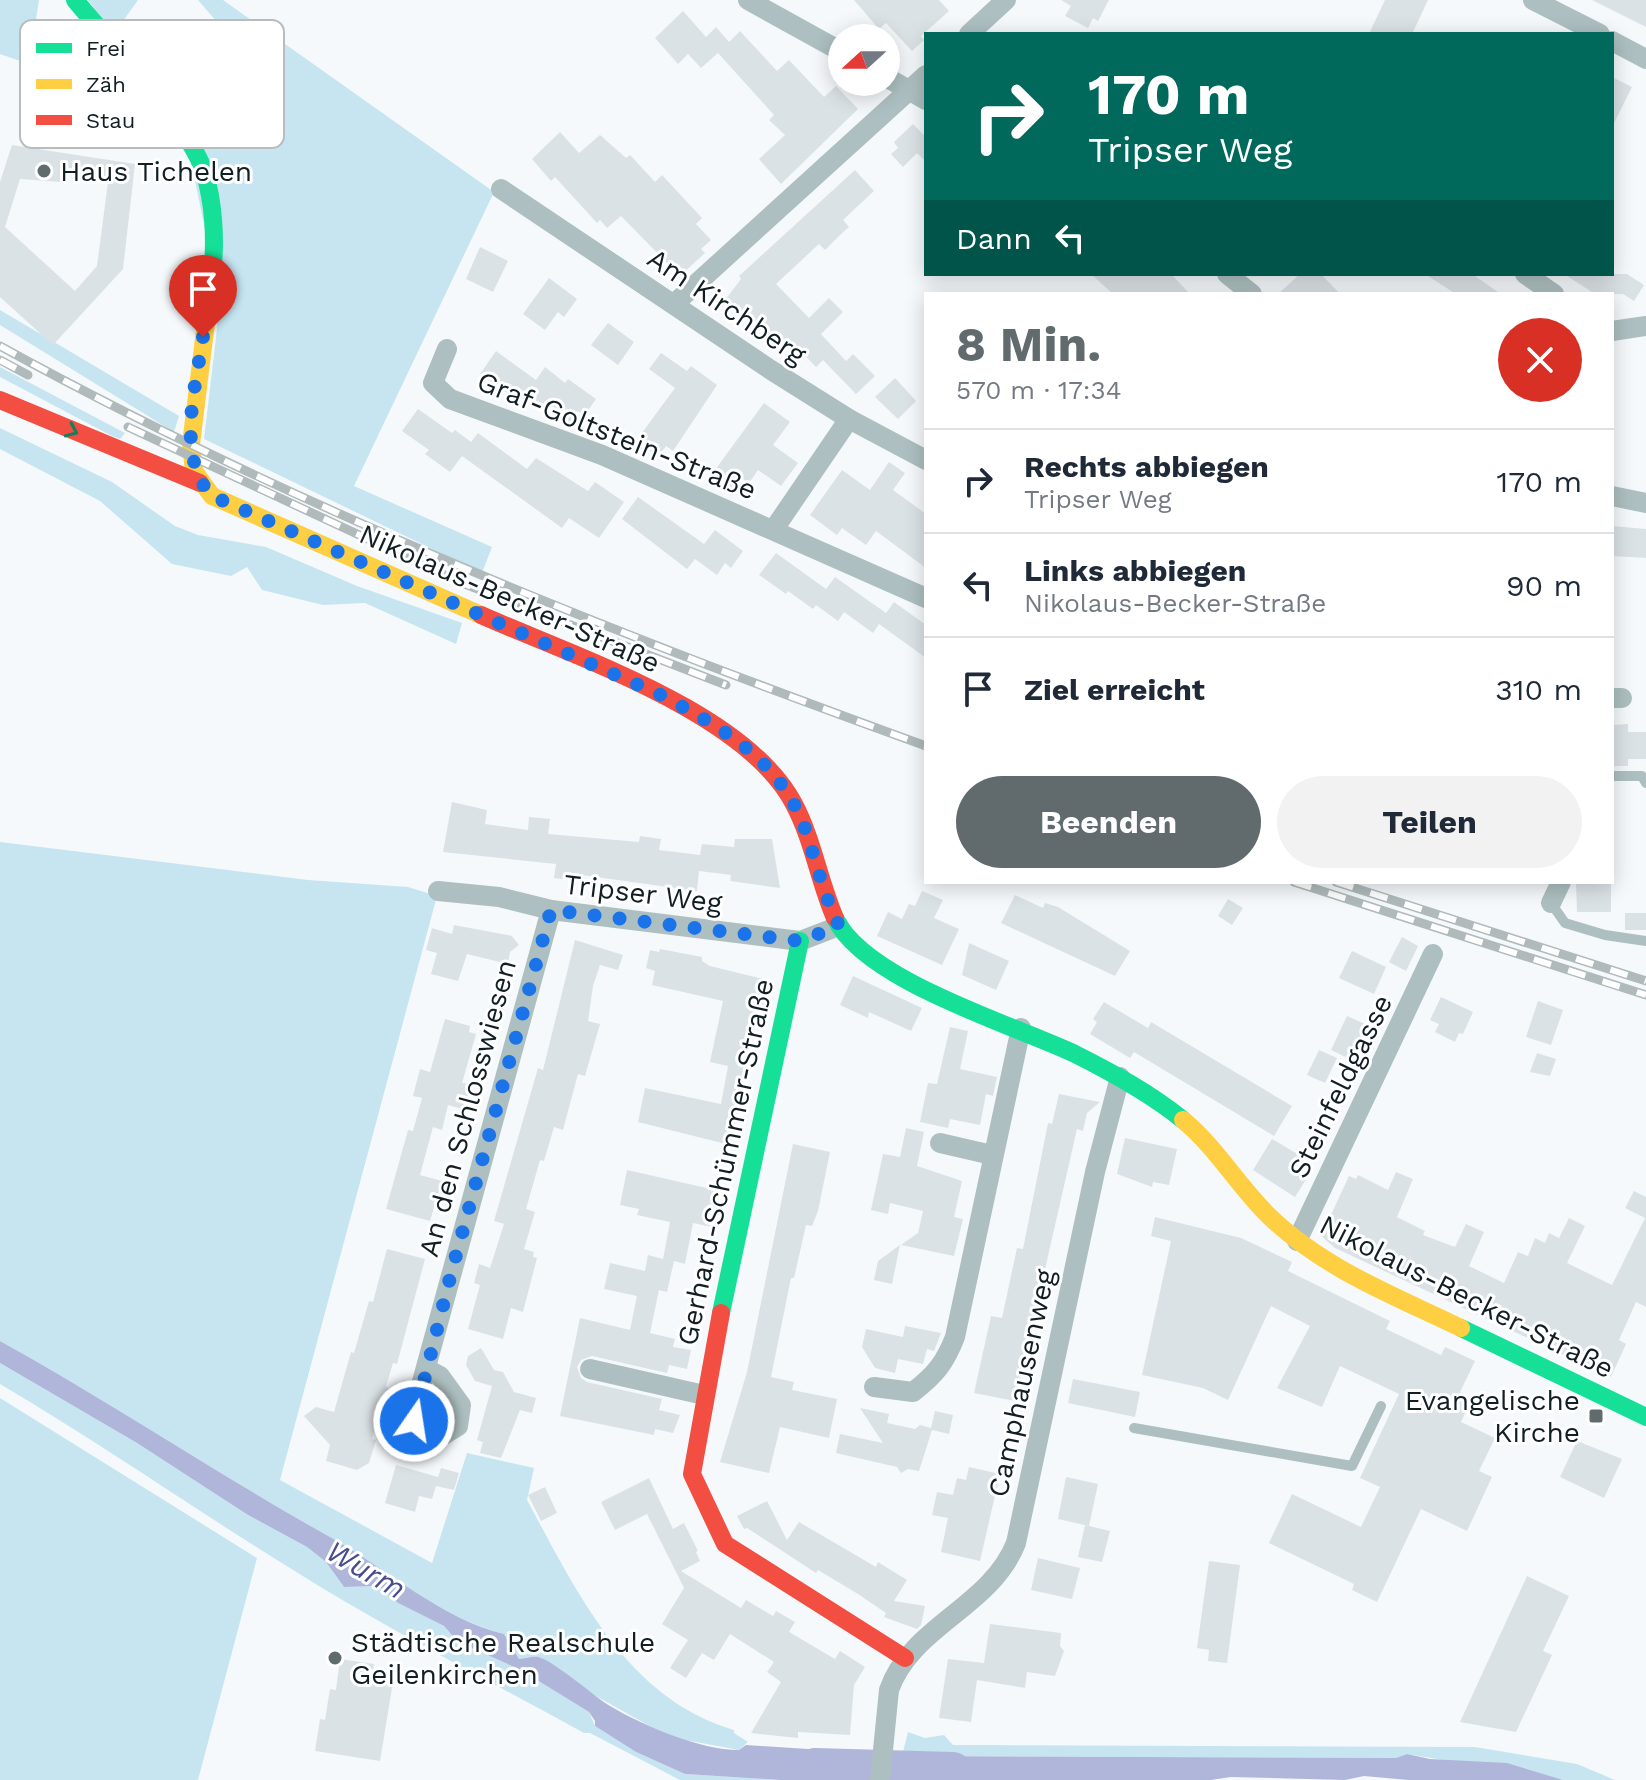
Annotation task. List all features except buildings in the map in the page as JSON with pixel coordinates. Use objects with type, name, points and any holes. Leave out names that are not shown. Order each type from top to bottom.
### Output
[{"type":"main road","points":[[75,0],[91,20]]},
{"type":"main road","points":[[192,148],[203,169],[212,204],[214,236],[191,444],[200,483]]},
{"type":"main road","name":"Nikolaus-Becker-Straße","points":[[0,400],[200,483],[212,496],[661,695],[730,732],[773,772],[791,799],[839,926],[851,942],[881,965],[940,996],[1021,1028],[1120,1077],[1174,1113],[1204,1138],[1269,1216],[1297,1241],[1358,1279],[1646,1417]]},
{"type":"main road","name":"Gerhard-Schümmer-Straße","points":[[800,941],[704,1395],[691,1462],[692,1474],[725,1544],[750,1563],[905,1658]]},
{"type":"street","points":[[748,0],[828,44]]},
{"type":"street","points":[[971,32],[1006,0]]},
{"type":"street","points":[[1533,0],[1596,32]]},
{"type":"street","points":[[1614,42],[1646,59]]},
{"type":"street","points":[[674,304],[918,95],[900,85]]},
{"type":"street","name":"Am Kirchberg","points":[[501,189],[849,419],[924,459]]},
{"type":"street","points":[[1230,276],[1250,292]]},
{"type":"street","points":[[1528,276],[1551,292]]},
{"type":"street","points":[[1614,331],[1646,326]]},
{"type":"street","name":"Graf-Goltstein-Straße","points":[[447,349],[433,383],[450,399],[597,453],[924,597]]},
{"type":"street","name":"Graf-Goltstein-Straße","points":[[774,529],[849,419]]},
{"type":"street","points":[[1614,496],[1646,503]]},
{"type":"street","points":[[1551,903],[1560,884]]},
{"type":"street","name":"Tripser Weg","points":[[438,891],[499,897],[551,910],[800,941],[839,926]]},
{"type":"street","name":"An den Schlosswiesen","points":[[427,1369],[551,910]]},
{"type":"street","name":"Steinfeldgasse","points":[[1297,1241],[1433,954]]},
{"type":"street","points":[[874,1387],[913,1392],[939,1372],[947,1360],[955,1337],[1021,1028]]},
{"type":"street","name":"Camphausenweg","points":[[905,1658],[989,1588],[1012,1553],[1095,1172],[1120,1077]]},
{"type":"street","points":[[940,1143],[992,1155]]},
{"type":"street","points":[[590,1369],[704,1395]]},
{"type":"street","points":[[880,1780],[889,1690],[905,1658]]},
{"type":"lane","points":[[1614,776],[1642,776],[1646,783]]},
{"type":"lane","points":[[1551,903],[1565,923],[1605,935],[1646,941]]},
{"type":"lane","points":[[1134,1428],[1352,1466],[1381,1406]]},
{"type":"shaded area","points":[[0,0],[39,0],[36,20],[20,20],[20,61],[0,54]]},
{"type":"shaded area","points":[[88,0],[138,0],[124,20],[102,20]]},
{"type":"shaded area","points":[[198,0],[223,0],[251,20],[215,20]]},
{"type":"shaded area","points":[[284,43],[494,192],[354,486],[492,547],[482,573],[204,439],[220,303],[188,148],[284,148]]},
{"type":"shaded area","points":[[0,310],[179,416],[174,432],[0,325]]},
{"type":"shaded area","points":[[0,367],[125,433],[120,439],[110,435],[0,377]]},
{"type":"shaded area","points":[[0,428],[112,482],[175,526],[198,535],[266,547],[357,586],[462,623],[456,644],[365,603],[323,605],[262,590],[247,567],[231,576],[172,564],[100,501],[0,449]]},
{"type":"shaded area","points":[[0,842],[308,880],[408,887],[437,896],[280,1480],[432,1563],[467,1453],[534,1468],[527,1500],[565,1570],[609,1638],[663,1694],[696,1715],[734,1730],[748,1742],[739,1750],[669,1737],[530,1659],[519,1659],[504,1634],[437,1605],[330,1537],[0,1341]]},
{"type":"shaded area","points":[[0,1363],[137,1443],[248,1515],[307,1547],[326,1562],[344,1587],[378,1586],[389,1592],[398,1603],[444,1626],[458,1642],[519,1669],[589,1712],[595,1726],[636,1752],[685,1774],[780,1780],[680,1780],[590,1733],[584,1733],[373,1618],[257,1548],[0,1384]]},
{"type":"shaded area","points":[[433,1386],[451,1409],[449,1421],[435,1430],[424,1418]]},
{"type":"shaded area","points":[[0,1398],[257,1558],[198,1780],[0,1780]]},
{"type":"shaded area","points":[[908,1732],[925,1738],[944,1735],[953,1745],[1475,1747],[1577,1764],[1615,1780],[1563,1780],[1407,1754],[1396,1758],[902,1756]]},
{"type":"water","points":[[0,1341],[351,1549],[437,1606],[504,1634],[519,1659],[536,1657],[545,1660],[624,1714],[673,1736],[724,1749],[739,1750],[746,1745],[869,1753],[865,1780],[780,1780],[685,1774],[636,1752],[595,1726],[589,1712],[519,1669],[458,1642],[444,1626],[398,1603],[379,1586],[344,1587],[326,1562],[307,1547],[248,1515],[137,1443],[0,1363]]},
{"type":"water","points":[[1407,1754],[1430,1759],[1507,1763],[1563,1780],[1408,1780],[1364,1776],[1345,1780],[1231,1777],[1211,1780],[900,1780],[902,1756],[1396,1758]]},
{"type":"waterway","name":"Wurm","points":[[815,1767],[953,1771]]},
{"type":"railway","points":[[0,346],[112,405],[339,514],[572,612],[924,745]]},
{"type":"railway","points":[[0,360],[28,375]]},
{"type":"railway","points":[[128,427],[462,583],[726,685]]},
{"type":"railway","points":[[1300,884],[1646,995]]},
{"type":"railway","points":[[1342,884],[1646,981]]},
{"type":"traffic: fast","points":[[75,0],[92,20]]},
{"type":"traffic: fast","points":[[193,148],[204,171],[212,209],[212,274]]},
{"type":"traffic: fast","points":[[835,918],[851,940],[876,961],[907,980],[978,1014],[1073,1053],[1130,1084],[1183,1120]]},
{"type":"traffic: fast","points":[[721,1313],[800,941]]},
{"type":"traffic: fast","points":[[1461,1328],[1646,1417]]},
{"type":"traffic: slow","points":[[212,274],[191,444],[194,471],[212,496],[481,615]]},
{"type":"traffic: slow","points":[[1183,1120],[1258,1205],[1313,1252],[1361,1280],[1461,1328]]},
{"type":"traffic: jam","points":[[0,400],[200,483]]},
{"type":"traffic: jam","points":[[481,615],[654,690],[738,741],[771,771],[794,804],[835,918]]},
{"type":"traffic: jam","points":[[721,1313],[692,1474],[725,1544],[905,1658]]},
{"type":"place","name":"Haus Tichelen","points":[[44,171]]},
{"type":"place","name":"Evangelische Kirche","points":[[1596,1416]]},
{"type":"place","name":"Städtische Realschule Geilenkirchen","points":[[335,1658]]},
{"type":"route","points":[[203,337],[191,444],[194,471],[212,496],[661,695],[730,732],[773,772],[791,799],[804,826],[818,877],[839,926],[800,941],[551,910],[414,1411],[414,1421]]}]
